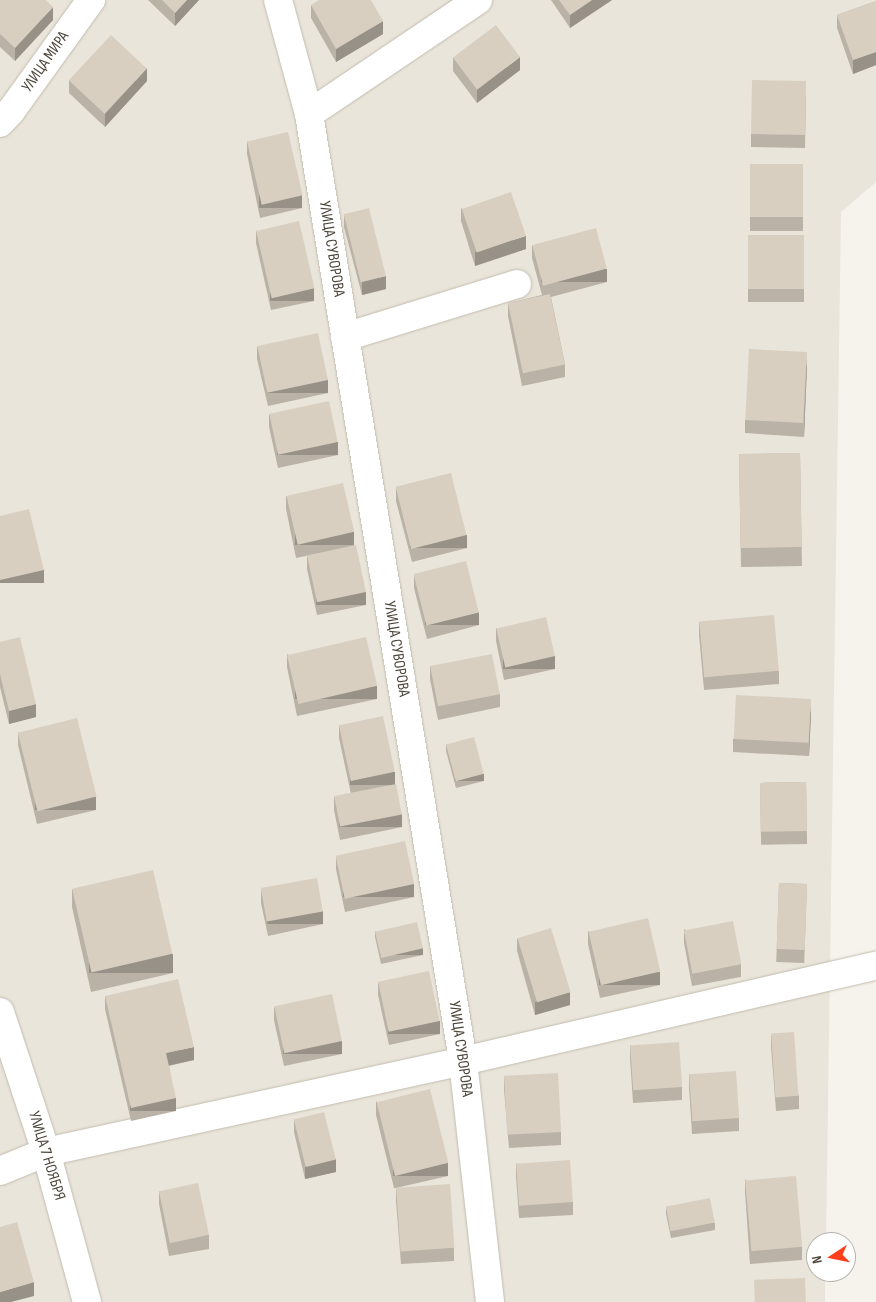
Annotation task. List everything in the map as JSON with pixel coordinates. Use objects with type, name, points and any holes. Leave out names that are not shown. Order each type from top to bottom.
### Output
[{"type":"street","name":"УЛИЦА МИРА","points":[[0,123],[12,111],[91,0]]},
{"type":"street","name":"УЛИЦА СУВОРОВА","points":[[278,0],[309,114],[463,1061],[490,1302]]},
{"type":"street","points":[[309,114],[478,0]]},
{"type":"street","points":[[345,337],[518,284]]},
{"type":"street","points":[[0,1171],[46,1152],[463,1061],[876,966]]},
{"type":"street","name":"УЛИЦА 7 НОЯБРЯ","points":[[0,1012],[46,1152],[88,1302]]},
{"type":"shaded area","points":[[0,0],[876,0],[876,182],[841,212],[826,1232],[806,1232],[806,1282],[825,1282],[825,1302],[0,1302]]},
{"type":"building","points":[[0,0],[46,0],[53,7],[15,48],[0,34]]},
{"type":"building","points":[[162,0],[187,0],[175,13]]},
{"type":"building","points":[[319,0],[371,0],[383,21],[336,49],[311,5]]},
{"type":"building","points":[[559,0],[592,0],[570,15]]},
{"type":"building","points":[[876,1],[876,52],[853,60],[837,15]]},
{"type":"building","points":[[496,25],[520,57],[477,89],[453,57]]},
{"type":"building","points":[[111,35],[147,68],[105,114],[69,80]]},
{"type":"building","points":[[752,80],[806,81],[805,135],[751,134]]},
{"type":"building","points":[[288,132],[303,195],[262,205],[247,141]]},
{"type":"building","points":[[750,164],[803,164],[803,217],[750,217]]},
{"type":"building","points":[[511,192],[526,235],[477,252],[462,209]]},
{"type":"building","points":[[369,208],[386,276],[361,282],[344,214]]},
{"type":"building","points":[[299,221],[315,288],[272,298],[256,231]]},
{"type":"building","points":[[596,228],[607,269],[543,286],[532,245]]},
{"type":"building","points":[[748,235],[804,235],[804,289],[748,289]]},
{"type":"building","points":[[550,294],[565,364],[523,373],[508,303]]},
{"type":"building","points":[[318,333],[328,380],[267,393],[257,346]]},
{"type":"building","points":[[749,349],[807,352],[803,423],[745,420]]},
{"type":"building","points":[[329,401],[338,442],[278,455],[269,414]]},
{"type":"building","points":[[800,453],[802,547],[741,548],[739,454]]},
{"type":"building","points":[[451,473],[466,535],[411,549],[396,487]]},
{"type":"building","points":[[343,483],[354,532],[298,545],[286,496]]},
{"type":"building","points":[[29,509],[44,570],[0,580],[0,516]]},
{"type":"building","points":[[356,545],[366,592],[317,602],[307,555]]},
{"type":"building","points":[[466,561],[479,612],[426,625],[414,574]]},
{"type":"building","points":[[774,615],[779,671],[704,677],[699,622]]},
{"type":"building","points":[[546,617],[555,656],[505,667],[496,628]]},
{"type":"building","points":[[20,637],[36,704],[9,711],[0,674],[0,642]]},
{"type":"building","points":[[366,637],[377,686],[298,704],[287,655]]},
{"type":"building","points":[[492,654],[500,694],[438,706],[430,666]]},
{"type":"building","points":[[736,695],[811,699],[809,743],[734,739]]},
{"type":"building","points":[[383,716],[395,772],[351,781],[339,725]]},
{"type":"building","points":[[77,718],[97,797],[37,811],[18,733]]},
{"type":"building","points":[[474,737],[484,774],[456,781],[446,745]]},
{"type":"building","points":[[806,782],[807,831],[761,832],[760,783]]},
{"type":"building","points":[[396,784],[402,814],[340,826],[334,796]]},
{"type":"building","points":[[405,841],[414,884],[345,899],[336,856]]},
{"type":"building","points":[[153,870],[172,954],[91,972],[72,889]]},
{"type":"building","points":[[317,878],[323,911],[267,921],[261,888]]},
{"type":"building","points":[[779,883],[807,884],[805,950],[777,949]]},
{"type":"building","points":[[648,918],[660,972],[601,985],[589,932]]},
{"type":"building","points":[[733,921],[741,964],[692,974],[684,931]]},
{"type":"building","points":[[417,922],[423,948],[381,958],[375,932]]},
{"type":"building","points":[[551,928],[571,992],[537,1002],[518,938]]},
{"type":"building","points":[[429,971],[440,1021],[389,1032],[378,982]]},
{"type":"building","points":[[178,979],[194,1047],[166,1053],[176,1098],[131,1108],[105,996]]},
{"type":"building","points":[[332,994],[342,1041],[284,1053],[274,1006]]},
{"type":"building","points":[[794,1032],[798,1096],[776,1097],[771,1034]]},
{"type":"building","points":[[679,1042],[682,1087],[633,1090],[630,1045]]},
{"type":"building","points":[[736,1071],[739,1118],[692,1121],[689,1074]]},
{"type":"building","points":[[558,1073],[561,1132],[507,1135],[504,1076]]},
{"type":"building","points":[[430,1089],[448,1163],[395,1176],[377,1102]]},
{"type":"building","points":[[324,1112],[336,1160],[306,1167],[294,1119]]},
{"type":"building","points":[[570,1160],[573,1202],[519,1206],[516,1164]]},
{"type":"building","points":[[796,1176],[802,1247],[751,1251],[745,1180]]},
{"type":"building","points":[[198,1183],[209,1235],[170,1243],[159,1191]]},
{"type":"building","points":[[450,1184],[454,1248],[401,1252],[396,1188]]},
{"type":"building","points":[[710,1198],[715,1223],[671,1231],[666,1207]]},
{"type":"building","points":[[17,1222],[34,1282],[0,1292],[0,1227]]},
{"type":"building","points":[[805,1278],[806,1302],[755,1302],[754,1280]]}]
